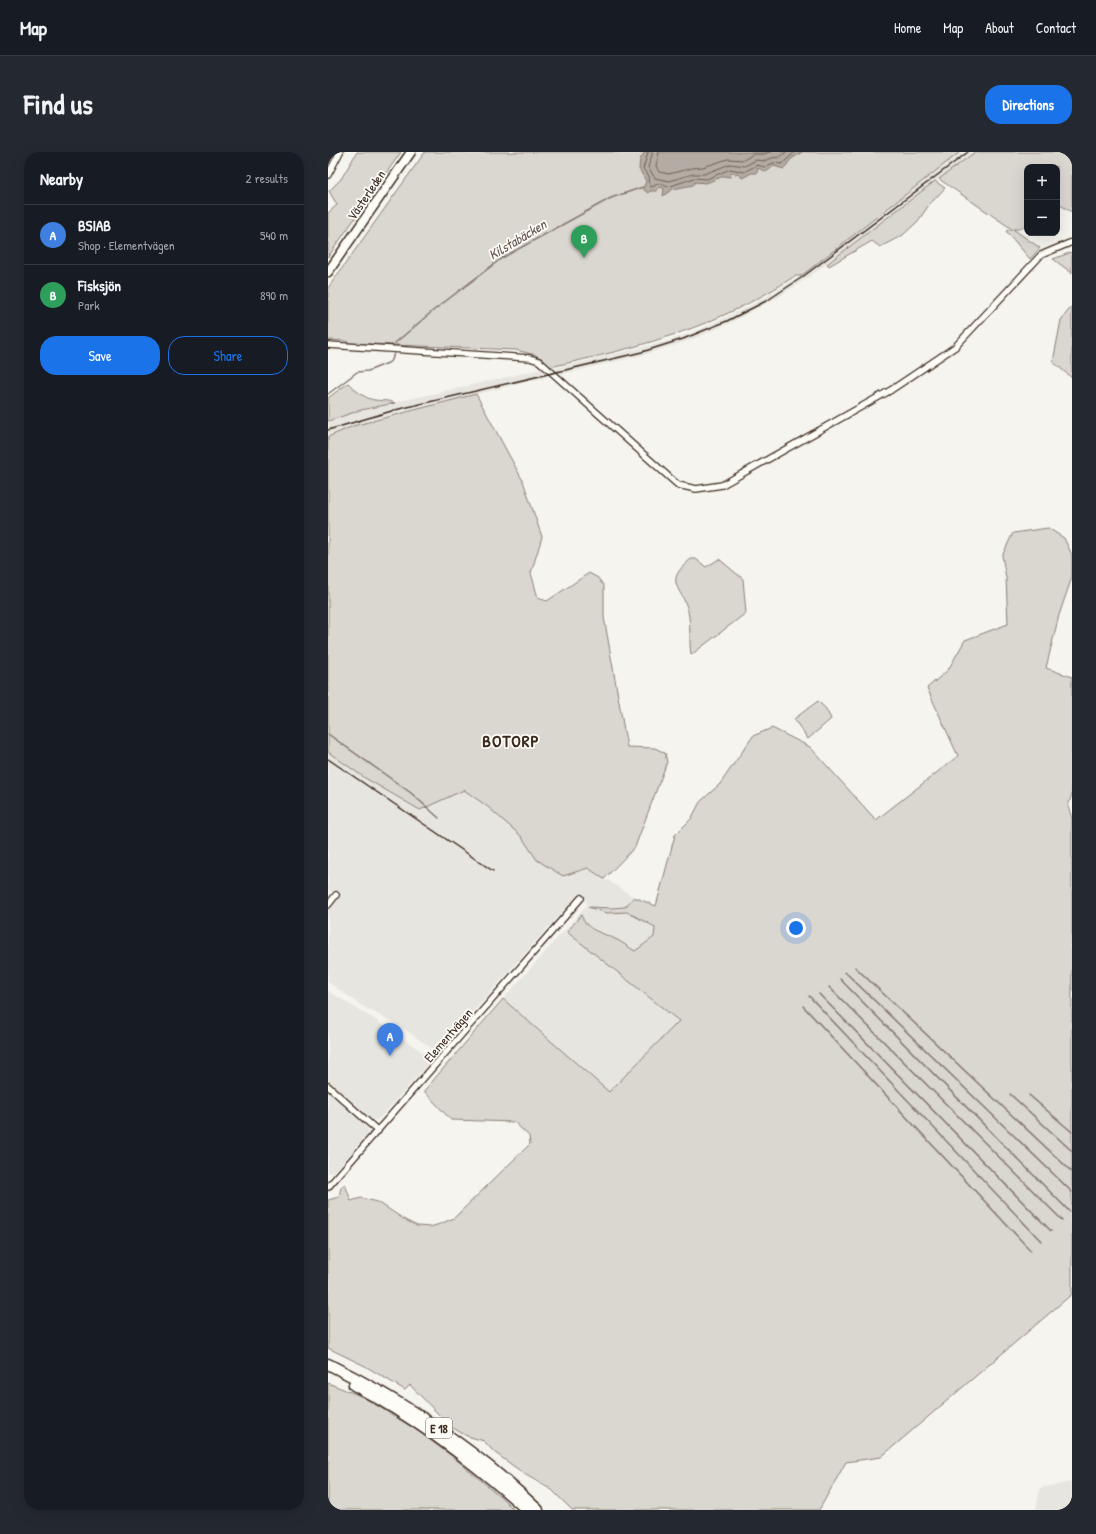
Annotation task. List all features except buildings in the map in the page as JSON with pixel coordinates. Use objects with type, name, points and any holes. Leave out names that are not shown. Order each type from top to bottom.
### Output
[{"type":"highway","name":"E 18","points":[[328,1364],[390,1397],[436,1426],[486,1464],[538,1510]]},
{"type":"highway","name":"E 18","points":[[328,1372],[383,1401],[427,1429],[470,1460],[527,1510]]},
{"type":"street","points":[[328,175],[340,152]]},
{"type":"street","name":"Västerleden","points":[[328,272],[411,152]]},
{"type":"street","points":[[328,345],[530,358],[539,361],[678,484],[696,489],[713,487],[722,485],[760,465],[864,406],[955,347],[1041,255],[1072,242]]},
{"type":"street","points":[[328,905],[336,895]]},
{"type":"street","name":"Elementvägen","points":[[328,1186],[378,1131],[581,898]]},
{"type":"street","points":[[328,1086],[378,1131]]},
{"type":"shaded area","points":[[357,152],[401,152],[328,257],[328,213],[337,205],[329,191],[341,179]]},
{"type":"shaded area","points":[[425,152],[960,152],[801,276],[795,276],[766,294],[736,309],[677,334],[616,352],[550,367],[536,355],[516,350],[348,343],[347,341],[328,340],[328,288]]},
{"type":"shaded area","points":[[960,152],[975,152],[809,277],[778,297],[732,322],[691,340],[643,355],[558,375],[552,369],[668,341],[699,330],[753,304],[801,276]]},
{"type":"shaded area","points":[[975,152],[1072,152],[1072,212],[1060,205],[1060,164],[1024,164],[1024,226],[1019,229],[1013,229],[1040,248],[1030,259],[1006,231],[1012,229],[939,179]]},
{"type":"shaded area","points":[[935,181],[945,188],[929,205],[918,221],[903,235],[880,247],[872,241],[829,266],[827,264]]},
{"type":"shaded area","points":[[1072,252],[1072,273],[1053,259]]},
{"type":"shaded area","points":[[1072,306],[1072,378],[1053,362],[1061,320]]},
{"type":"shaded area","points":[[541,369],[547,377],[394,414],[353,426],[328,437],[328,421],[361,410]]},
{"type":"shaded area","points":[[348,383],[368,398],[395,403],[361,410],[328,421],[328,398]]},
{"type":"shaded area","points":[[476,394],[523,481],[542,537],[531,573],[538,598],[547,601],[589,573],[598,578],[604,586],[604,617],[627,747],[655,748],[665,753],[667,762],[635,847],[604,879],[588,868],[563,876],[537,860],[521,836],[488,807],[464,790],[420,810],[365,778],[328,752],[328,437],[353,426]]},
{"type":"shaded area","points":[[1048,528],[1064,538],[1072,555],[1072,577],[1059,615],[1046,668],[1072,677],[1072,794],[1068,806],[1072,818],[1072,1294],[881,1457],[846,1462],[819,1510],[572,1510],[552,1490],[526,1475],[494,1452],[484,1441],[467,1436],[451,1427],[410,1385],[405,1390],[365,1366],[328,1348],[328,1200],[339,1197],[341,1187],[345,1184],[351,1201],[361,1198],[378,1202],[417,1226],[430,1227],[454,1218],[530,1144],[529,1136],[514,1122],[451,1120],[424,1091],[503,999],[609,1092],[679,1021],[567,932],[581,915],[591,928],[619,941],[635,951],[654,937],[655,927],[627,912],[607,913],[588,907],[625,907],[634,897],[656,906],[675,835],[691,819],[700,802],[720,784],[753,736],[772,728],[810,747],[876,820],[958,756],[927,688],[948,670],[965,640],[1008,624],[1006,578],[1002,556],[1013,533]]},
{"type":"shaded area","points":[[691,559],[696,559],[706,567],[719,559],[743,579],[746,613],[691,655],[688,611],[676,585],[676,579],[677,574],[682,567]]},
{"type":"shaded area","points":[[818,701],[826,709],[831,719],[808,739],[794,719]]},
{"type":"shaded area","points":[[328,752],[365,778],[420,810],[464,790],[488,807],[521,836],[537,860],[563,876],[588,868],[634,897],[625,907],[591,907],[607,913],[627,912],[655,927],[654,937],[635,951],[612,938],[602,935],[584,922],[567,932],[679,1021],[609,1093],[503,999],[587,905],[585,896],[578,894],[437,1052],[400,1026],[362,1006],[328,982],[328,911],[339,897],[328,889]]},
{"type":"shaded area","points":[[328,991],[377,1021],[428,1056],[430,1059],[430,1062],[380,1118],[376,1120],[370,1118],[328,1082]]},
{"type":"shaded area","points":[[328,1091],[367,1126],[368,1131],[367,1135],[335,1171],[331,1173],[328,1172]]},
{"type":"shaded area","points":[[328,1383],[363,1397],[415,1429],[453,1457],[501,1497],[514,1510],[328,1510]]},
{"type":"shaded area","points":[[1072,1482],[1072,1510],[1036,1510],[1040,1488]]},
{"type":"water","points":[[645,152],[802,152],[790,160],[784,169],[774,166],[766,172],[758,168],[757,173],[751,173],[742,178],[740,175],[731,173],[730,177],[724,176],[706,183],[695,182],[693,185],[673,189],[663,196],[664,189],[661,187],[657,191],[650,191],[648,193],[643,189],[646,181],[639,169],[640,159]]},
{"type":"waterway","name":"Kilstabäcken","points":[[395,343],[434,310],[502,258],[611,198],[643,187]]},
{"type":"waterway","name":"Kilstabäcken","points":[[328,394],[357,372],[368,371],[388,363],[392,360],[394,353]]},
{"type":"waterway","points":[[328,734],[411,793],[439,818]]},
{"type":"waterway","points":[[855,967],[1072,1172]]},
{"type":"waterway","points":[[845,972],[1072,1192]]},
{"type":"waterway","points":[[840,979],[1070,1212]]},
{"type":"waterway","points":[[829,987],[1062,1220]]},
{"type":"waterway","points":[[819,994],[1051,1231]]},
{"type":"waterway","points":[[809,996],[1041,1241]]},
{"type":"waterway","points":[[803,1006],[1031,1251]]},
{"type":"waterway","points":[[1010,1094],[1072,1151]]},
{"type":"waterway","points":[[1029,1095],[1072,1132]]},
{"type":"railway","points":[[328,430],[395,410],[642,352],[683,339],[727,321],[768,300],[801,278],[968,152]]},
{"type":"railway","points":[[328,759],[493,871]]},
{"type":"place","name":"Fisksjön","points":[[584,258]]},
{"type":"place","name":"BSIAB","points":[[390,1056]]},
{"type":"district","name":"BOTORP","points":[[511,740]]}]
